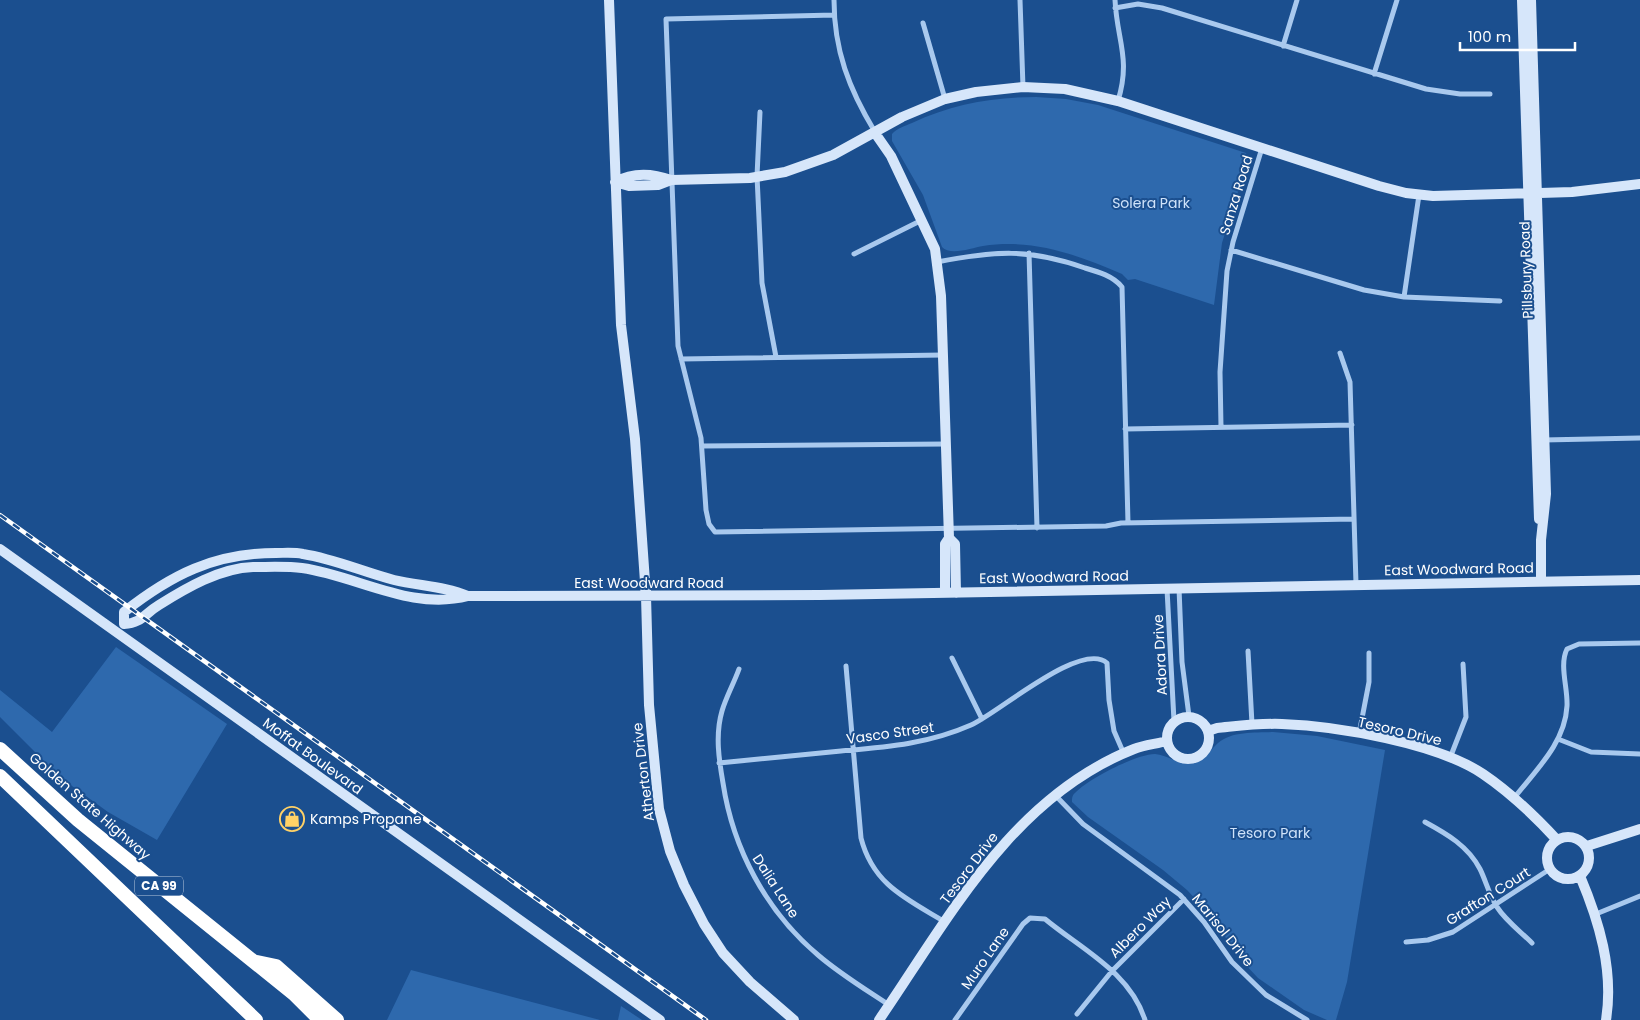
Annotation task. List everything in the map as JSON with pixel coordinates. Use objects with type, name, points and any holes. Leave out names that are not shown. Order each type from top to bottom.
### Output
[{"type":"highway","name":"Golden State Highway","points":[[0,749],[78,820],[294,994],[320,1020]]},
{"type":"highway","name":"CA 99","points":[[0,776],[256,1020]]},
{"type":"highway","points":[[252,961],[276,966],[337,1020]]},
{"type":"highway","points":[[235,998],[250,1020]]},
{"type":"street","name":"Atherton Drive","points":[[609,0],[614,182],[621,325],[635,439],[646,596],[649,705],[659,809],[670,851],[684,886],[704,924],[723,953],[750,982],[794,1020]]},
{"type":"street","points":[[834,0],[834,15],[842,66],[858,104],[892,156],[935,249],[941,296],[949,534],[945,544],[945,593]]},
{"type":"street","points":[[1020,0],[1023,87]]},
{"type":"street","points":[[1115,0],[1125,58],[1124,78],[1118,101]]},
{"type":"street","points":[[1283,46],[1297,0]]},
{"type":"street","points":[[1374,74],[1397,0]]},
{"type":"street","name":"Pillsbury Road","points":[[1522,0],[1533,193]]},
{"type":"street","name":"Pillsbury Road","points":[[1531,0],[1533,193],[1540,441],[1546,494],[1541,540],[1541,582]]},
{"type":"street","points":[[1115,8],[1138,4],[1162,8],[1426,89],[1460,94],[1490,94]]},
{"type":"street","points":[[834,15],[666,19],[678,346],[702,446],[706,510],[709,524],[715,532],[949,534],[1037,528],[1106,526],[1128,523],[1354,519]]},
{"type":"street","points":[[923,23],[945,99]]},
{"type":"street","points":[[614,182],[628,175],[657,175],[671,180],[757,176],[785,172],[833,155],[902,117],[945,99],[976,92],[1023,87],[1065,89],[1118,101],[1379,186],[1419,195],[1572,192],[1640,184]]},
{"type":"street","points":[[760,112],[757,176],[762,283],[776,357]]},
{"type":"street","name":"Sanza Road","points":[[1220,427],[1220,372],[1227,271],[1231,250],[1262,147]]},
{"type":"street","points":[[1404,297],[1419,195]]},
{"type":"street","points":[[854,254],[922,220]]},
{"type":"street","points":[[1231,250],[1364,290],[1404,297],[1500,301]]},
{"type":"street","points":[[936,262],[983,254],[1029,253],[1062,260],[1096,271],[1116,279],[1122,287],[1128,523]]},
{"type":"street","points":[[1029,253],[1037,528]]},
{"type":"street","points":[[1340,353],[1350,382],[1356,584]]},
{"type":"street","points":[[681,359],[943,355]]},
{"type":"street","points":[[1125,429],[1352,425]]},
{"type":"street","points":[[1540,441],[1640,438]]},
{"type":"street","points":[[702,446],[946,444]]},
{"type":"street","points":[[949,534],[955,544],[956,593]]},
{"type":"street","name":"Moffat Boulevard","points":[[0,549],[121,628],[660,1020]]},
{"type":"street","name":"East Woodward Road","points":[[468,596],[451,589],[393,580],[348,564],[302,554],[248,553],[218,560],[171,578],[124,612],[121,628],[137,623],[155,608],[196,582],[250,567],[302,568],[420,599],[449,601],[468,596],[956,593],[1640,580]]},
{"type":"street","name":"Adora Drive","points":[[1167,588],[1174,721]]},
{"type":"street","name":"Adora Drive","points":[[1179,588],[1182,662],[1189,716]]},
{"type":"street","points":[[1514,798],[1547,758],[1558,739],[1566,712],[1564,659],[1567,649],[1579,644],[1640,642]]},
{"type":"street","points":[[1248,651],[1252,724]]},
{"type":"street","points":[[1359,734],[1368,682],[1369,653]]},
{"type":"street","points":[[952,658],[982,719]]},
{"type":"street","name":"Vasco Street","points":[[719,763],[934,740],[982,719],[1028,688],[1077,662],[1090,658],[1104,660],[1107,663],[1110,674],[1109,700],[1114,731],[1124,754]]},
{"type":"street","points":[[1450,758],[1466,717],[1463,664]]},
{"type":"street","points":[[846,666],[861,838],[865,852],[872,867],[882,881],[945,923]]},
{"type":"street","name":"Dalia Lane","points":[[739,669],[722,712],[718,742],[719,763],[726,802],[735,834],[747,863],[771,904],[789,927],[817,955],[889,1005]]},
{"type":"street","points":[[1189,716],[1201,721],[1208,732],[1208,745],[1199,756],[1186,759],[1173,753],[1167,741],[1168,730],[1174,721],[1189,716]]},
{"type":"street","name":"Tesoro Drive","points":[[1208,732],[1217,728],[1252,724],[1283,724],[1359,734],[1415,746],[1450,758],[1482,773],[1514,798],[1556,840]]},
{"type":"street","points":[[1558,739],[1591,752],[1640,754]]},
{"type":"street","name":"Tesoro Drive","points":[[879,1020],[999,848],[1055,795],[1098,766],[1135,748],[1167,741]]},
{"type":"street","name":"Marisol Drive","points":[[1055,795],[1083,824],[1184,899],[1204,922],[1232,962],[1266,994],[1304,1019]]},
{"type":"street","points":[[1425,822],[1447,834],[1468,851],[1479,868],[1495,905],[1502,915],[1532,943]]},
{"type":"street","points":[[1587,846],[1640,829]]},
{"type":"street","points":[[1573,837],[1587,846],[1589,863],[1580,876],[1563,879],[1550,870],[1547,853],[1556,840],[1573,837]]},
{"type":"street","name":"Grafton Court","points":[[1406,942],[1444,936],[1550,870]]},
{"type":"street","points":[[1580,876],[1596,914],[1604,945],[1608,979],[1606,1020]]},
{"type":"street","points":[[1596,914],[1640,896]]},
{"type":"street","name":"Albero Way","points":[[1077,1014],[1112,971],[1184,899]]},
{"type":"street","name":"Muro Lane","points":[[955,1020],[1022,924],[1030,918],[1038,917],[1045,919],[1112,971]]},
{"type":"street","points":[[1112,971],[1123,982],[1142,1011],[1145,1020]]},
{"type":"green space","name":"Solera Park","points":[[1036,97],[1066,99],[1098,105],[1246,153],[1248,160],[1222,243],[1214,305],[1135,279],[1128,280],[1122,274],[1105,267],[1072,255],[1037,246],[1002,244],[956,251],[946,250],[942,247],[923,195],[892,141],[892,134],[901,127],[957,106],[1004,98]]},
{"type":"green space","points":[[116,647],[227,724],[157,840],[108,812],[61,778],[0,717],[0,690],[52,732]]},
{"type":"green space","name":"Tesoro Park","points":[[1273,732],[1317,736],[1385,750],[1347,982],[1336,1020],[1327,1020],[1304,1010],[1258,978],[1243,962],[1206,910],[1187,890],[1163,870],[1088,817],[1072,802],[1075,793],[1082,787],[1113,768],[1136,758],[1155,754],[1190,764],[1205,757],[1218,743],[1230,736],[1244,733]]},
{"type":"green space","points":[[411,970],[600,1020],[387,1020]]},
{"type":"green space","points":[[621,1006],[642,1020],[618,1020]]},
{"type":"railway","points":[[0,515],[706,1020]]},
{"type":"place","name":"Kamps Propane","points":[[292,819]]}]
